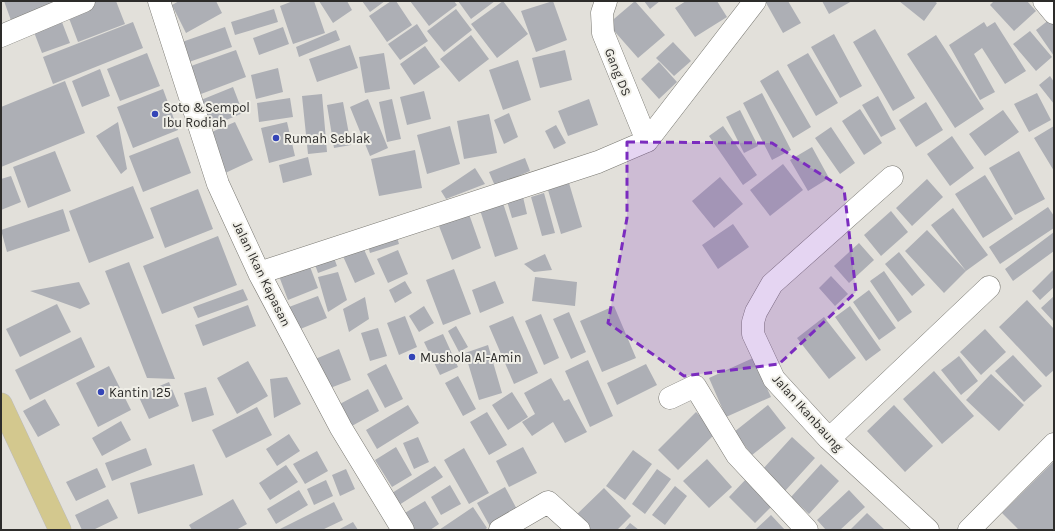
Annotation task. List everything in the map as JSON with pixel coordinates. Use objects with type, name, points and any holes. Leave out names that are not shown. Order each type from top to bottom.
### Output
[{"type":"main road","points":[[1,404],[60,530]]},
{"type":"street","points":[[1,36],[84,1]]},
{"type":"street","name":"Jalan Ikan Kapasan","points":[[159,1],[218,184],[260,273],[341,428],[403,530]]},
{"type":"street","name":"Gang DS","points":[[606,1],[602,13],[603,33],[647,141]]},
{"type":"street","points":[[260,273],[598,162],[647,141],[755,1]]},
{"type":"street","points":[[1044,1],[1054,13]]},
{"type":"street","name":"Jalan Ikanbaung","points":[[892,177],[772,284],[756,312],[753,322],[754,334],[774,379],[829,439],[928,530]]},
{"type":"street","points":[[829,439],[989,286]]},
{"type":"street","points":[[670,398],[696,386],[737,455],[807,530]]},
{"type":"street","points":[[969,530],[1054,444]]},
{"type":"street","points":[[500,530],[548,502],[579,530]]},
{"type":"highlighted area","points":[[627,142],[772,143],[844,189],[856,292],[779,364],[684,376],[608,323],[627,218]]},
{"type":"building","points":[[4,1],[76,1],[13,26]]},
{"type":"building","points":[[98,1],[116,1],[125,24],[78,42],[67,13]]},
{"type":"building","points":[[179,1],[216,1],[222,13],[186,33],[172,5]]},
{"type":"building","points":[[293,1],[314,1],[325,33],[293,44],[280,6]]},
{"type":"building","points":[[319,1],[347,1],[352,10],[333,23]]},
{"type":"building","points":[[362,1],[385,1],[370,12]]},
{"type":"building","points":[[391,1],[396,1],[412,25],[387,42],[369,16]]},
{"type":"building","points":[[410,1],[454,1],[457,5],[429,26]]},
{"type":"building","points":[[458,1],[495,1],[471,19]]},
{"type":"building","points":[[503,1],[528,34],[497,58],[471,24]]},
{"type":"building","points":[[553,1],[567,40],[536,52],[521,11]]},
{"type":"building","points":[[635,1],[665,35],[638,58],[608,24]]},
{"type":"building","points":[[644,1],[660,1],[650,9]]},
{"type":"building","points":[[686,1],[717,1],[727,17],[695,37],[675,8]]},
{"type":"building","points":[[765,1],[788,1],[801,23],[783,33]]},
{"type":"building","points":[[822,1],[852,1],[829,14]]},
{"type":"building","points":[[899,1],[934,1],[937,3],[924,21]]},
{"type":"building","points":[[994,1],[1027,1],[1036,11],[1014,31],[990,5]]},
{"type":"building","points":[[274,9],[278,22],[235,35],[231,22]]},
{"type":"building","points":[[456,9],[472,30],[444,52],[427,31]]},
{"type":"building","points":[[60,17],[70,43],[42,53],[32,27]]},
{"type":"building","points":[[1050,19],[1054,25],[1054,56],[1036,30]]},
{"type":"building","points":[[133,22],[143,48],[53,84],[43,57]]},
{"type":"building","points":[[984,22],[987,27],[995,22],[1026,71],[1005,84],[982,48],[974,54],[995,92],[980,100],[949,45]]},
{"type":"building","points":[[417,24],[428,41],[400,60],[388,44]]},
{"type":"building","points":[[225,27],[232,47],[189,62],[182,42]]},
{"type":"building","points":[[283,27],[289,44],[259,55],[253,38]]},
{"type":"building","points":[[875,29],[915,98],[893,111],[853,42]]},
{"type":"building","points":[[336,30],[340,40],[299,57],[296,47]]},
{"type":"building","points":[[1030,31],[1052,57],[1036,71],[1013,44]]},
{"type":"building","points":[[834,34],[862,86],[840,98],[811,47]]},
{"type":"building","points":[[471,35],[489,59],[459,82],[440,59]]},
{"type":"building","points":[[936,35],[984,109],[955,128],[907,54]]},
{"type":"building","points":[[673,42],[691,61],[674,76],[656,58]]},
{"type":"building","points":[[350,45],[358,68],[317,82],[309,59]]},
{"type":"building","points":[[425,46],[440,67],[414,85],[400,64]]},
{"type":"building","points":[[236,50],[246,77],[201,94],[191,66]]},
{"type":"building","points":[[565,50],[572,80],[540,88],[532,58]]},
{"type":"building","points":[[147,53],[160,86],[120,101],[107,69]]},
{"type":"building","points":[[384,53],[390,89],[365,93],[359,57]]},
{"type":"building","points":[[808,53],[838,103],[816,116],[787,65]]},
{"type":"building","points":[[518,60],[531,100],[503,110],[489,70]]},
{"type":"building","points":[[659,62],[677,82],[659,99],[641,79]]},
{"type":"building","points":[[278,68],[283,92],[256,99],[251,75]]},
{"type":"building","points":[[100,69],[110,96],[82,107],[72,81]]},
{"type":"building","points":[[778,70],[811,127],[793,138],[760,81]]},
{"type":"building","points":[[1050,76],[1054,82],[1054,104],[1039,85]]},
{"type":"building","points":[[65,81],[85,133],[1,167],[1,107]]},
{"type":"building","points":[[233,87],[243,113],[207,128],[196,102]]},
{"type":"building","points":[[163,89],[178,130],[133,148],[117,107]]},
{"type":"building","points":[[424,91],[431,119],[407,125],[400,97]]},
{"type":"building","points":[[762,93],[791,150],[772,160],[743,103]]},
{"type":"building","points":[[1037,93],[1051,120],[1029,132],[1014,104]]},
{"type":"building","points":[[322,94],[327,152],[308,154],[302,96]]},
{"type":"building","points":[[878,96],[896,129],[881,137],[862,105]]},
{"type":"building","points":[[290,98],[293,117],[259,122],[257,103]]},
{"type":"building","points":[[368,99],[388,148],[370,156],[350,107]]},
{"type":"building","points":[[392,99],[401,139],[387,142],[379,102]]},
{"type":"building","points":[[589,99],[598,125],[568,136],[558,111]]},
{"type":"building","points":[[343,102],[351,145],[334,148],[327,105]]},
{"type":"building","points":[[926,102],[943,130],[916,147],[899,120]]},
{"type":"building","points":[[860,109],[882,143],[864,155],[842,121]]},
{"type":"building","points":[[740,110],[758,146],[744,153],[726,117]]},
{"type":"building","points":[[1003,110],[1019,132],[985,156],[969,134]]},
{"type":"building","points":[[509,113],[518,137],[504,144],[494,120]]},
{"type":"building","points":[[489,114],[497,153],[464,159],[457,121]]},
{"type":"building","points":[[118,122],[127,169],[121,174],[96,136]]},
{"type":"building","points":[[235,122],[253,160],[221,175],[207,134]]},
{"type":"building","points":[[287,122],[295,156],[269,163],[261,128]]},
{"type":"building","points":[[556,125],[566,143],[554,149],[545,131]]},
{"type":"building","points":[[450,126],[460,164],[427,174],[417,135]]},
{"type":"building","points":[[723,126],[757,175],[743,185],[709,136]]},
{"type":"building","points":[[1054,126],[1054,171],[1034,138]]},
{"type":"building","points":[[831,127],[855,163],[840,174],[815,138]]},
{"type":"building","points":[[952,136],[974,168],[950,186],[927,154]]},
{"type":"building","points":[[178,137],[191,173],[143,192],[129,156]]},
{"type":"building","points":[[812,147],[829,178],[808,191],[790,160]]},
{"type":"building","points":[[415,150],[422,188],[379,196],[371,159]]},
{"type":"building","points":[[55,151],[71,191],[28,208],[13,167]]},
{"type":"building","points":[[1019,151],[1045,199],[1015,215],[989,168]]},
{"type":"building","points":[[308,157],[312,175],[283,183],[279,165]]},
{"type":"building","points":[[525,158],[530,171],[495,186],[489,172]]},
{"type":"building","points":[[783,164],[803,190],[770,216],[750,190]]},
{"type":"building","points":[[475,168],[485,184],[446,199],[441,191]]},
{"type":"building","points":[[985,175],[1013,219],[983,238],[955,194]]},
{"type":"building","points":[[11,176],[21,202],[1,210],[1,179]]},
{"type":"building","points":[[720,177],[743,204],[714,228],[692,201]]},
{"type":"building","points":[[927,179],[943,197],[912,226],[896,208]]},
{"type":"building","points":[[569,183],[582,227],[561,234],[548,190]]},
{"type":"building","points":[[133,186],[154,238],[89,263],[69,211]]},
{"type":"building","points":[[198,189],[213,229],[165,248],[150,208]]},
{"type":"building","points":[[544,193],[555,233],[542,236],[531,197]]},
{"type":"building","points":[[523,197],[527,214],[512,218],[507,201]]},
{"type":"building","points":[[503,203],[518,249],[495,257],[480,210]]},
{"type":"building","points":[[1048,207],[1054,216],[1054,228],[1000,264],[989,247]]},
{"type":"building","points":[[953,208],[988,255],[966,271],[931,225]]},
{"type":"building","points":[[63,209],[70,231],[7,252],[1,230]]},
{"type":"building","points":[[891,211],[908,232],[881,256],[864,235]]},
{"type":"building","points":[[469,214],[481,248],[452,260],[439,226]]},
{"type":"building","points":[[733,224],[749,247],[718,269],[702,245]]},
{"type":"building","points":[[927,230],[966,271],[944,293],[905,251]]},
{"type":"building","points":[[1054,232],[1054,251],[1013,281],[1005,269]]},
{"type":"building","points":[[396,234],[399,244],[370,253],[367,243]]},
{"type":"building","points":[[218,236],[237,285],[162,314],[143,266]]},
{"type":"building","points":[[859,243],[874,260],[849,283],[834,266]]},
{"type":"building","points":[[362,245],[375,274],[355,283],[342,254]]},
{"type":"building","points":[[398,250],[408,274],[388,283],[377,259]]},
{"type":"building","points":[[899,252],[925,285],[912,296],[885,264]]},
{"type":"building","points":[[545,254],[552,270],[534,272],[524,264]]},
{"type":"building","points":[[333,255],[337,266],[318,273],[314,262]]},
{"type":"building","points":[[129,262],[175,379],[147,378],[105,271]]},
{"type":"building","points":[[309,264],[318,288],[288,300],[279,276]]},
{"type":"building","points":[[454,269],[471,314],[443,325],[426,280]]},
{"type":"building","points":[[1054,269],[1054,287],[1040,300],[1032,291]]},
{"type":"building","points":[[884,271],[912,312],[898,322],[870,281]]},
{"type":"building","points":[[338,272],[347,300],[328,312],[318,277]]},
{"type":"building","points":[[831,276],[848,294],[835,306],[819,288]]},
{"type":"building","points":[[535,277],[577,282],[575,306],[532,301]]},
{"type":"building","points":[[405,281],[412,293],[395,303],[389,290]]},
{"type":"building","points":[[495,281],[504,303],[480,313],[472,290]]},
{"type":"building","points":[[79,282],[90,304],[80,309],[30,291]]},
{"type":"building","points":[[243,289],[248,300],[198,318],[193,307]]},
{"type":"building","points":[[869,290],[896,328],[879,340],[853,302]]},
{"type":"building","points":[[318,296],[327,318],[298,330],[289,307]]},
{"type":"building","points":[[1054,296],[1054,322],[1041,308]]},
{"type":"building","points":[[365,297],[369,319],[349,332],[343,309]]},
{"type":"building","points":[[1027,300],[1054,329],[1054,370],[1046,377],[999,327]]},
{"type":"building","points":[[57,304],[71,332],[20,357],[6,329]]},
{"type":"building","points":[[248,305],[256,326],[203,346],[195,325]]},
{"type":"building","points":[[424,306],[434,323],[419,332],[409,316]]},
{"type":"building","points":[[614,306],[636,358],[602,372],[580,321]]},
{"type":"building","points":[[850,306],[881,350],[866,361],[835,317]]},
{"type":"building","points":[[569,312],[586,352],[571,359],[553,319]]},
{"type":"building","points":[[541,314],[559,358],[544,365],[525,321]]},
{"type":"building","points":[[405,316],[417,347],[399,355],[387,323]]},
{"type":"building","points":[[513,316],[538,373],[514,384],[489,326]]},
{"type":"building","points":[[824,317],[856,358],[829,379],[797,338]]},
{"type":"building","points":[[456,326],[468,347],[459,352],[448,331]]},
{"type":"building","points":[[378,328],[387,356],[370,361],[361,333]]},
{"type":"building","points":[[985,329],[1006,352],[981,375],[960,352]]},
{"type":"building","points":[[443,334],[458,367],[440,375],[424,342]]},
{"type":"building","points":[[81,337],[95,367],[30,400],[15,370]]},
{"type":"building","points":[[488,345],[502,393],[479,400],[465,353]]},
{"type":"building","points":[[339,349],[351,380],[325,390],[313,360]]},
{"type":"building","points":[[1013,355],[1042,386],[1024,402],[995,371]]},
{"type":"building","points":[[959,356],[978,381],[961,395],[941,370]]},
{"type":"building","points":[[753,358],[771,397],[726,417],[709,378]]},
{"type":"building","points":[[588,360],[613,416],[590,427],[565,371]]},
{"type":"building","points":[[248,361],[268,396],[237,414],[217,378]]},
{"type":"building","points":[[386,364],[403,399],[385,408],[367,374]]},
{"type":"building","points":[[646,364],[657,385],[617,405],[607,383]]},
{"type":"building","points":[[109,366],[131,410],[98,427],[76,383]]},
{"type":"building","points":[[934,371],[974,416],[942,444],[903,399]]},
{"type":"building","points":[[991,374],[1024,405],[999,431],[966,400]]},
{"type":"building","points":[[458,376],[476,409],[463,416],[445,383]]},
{"type":"building","points":[[287,377],[301,404],[274,418],[270,379]]},
{"type":"building","points":[[551,378],[564,401],[569,399],[587,432],[565,443],[553,422],[532,436],[522,422],[535,414],[524,393]]},
{"type":"building","points":[[169,382],[179,406],[149,419],[138,395]]},
{"type":"building","points":[[206,387],[214,415],[192,422],[184,393]]},
{"type":"building","points":[[368,389],[379,411],[350,427],[338,405]]},
{"type":"building","points":[[512,392],[528,417],[508,430],[492,405]]},
{"type":"building","points":[[45,399],[60,425],[38,437],[23,411]]},
{"type":"building","points":[[408,405],[419,423],[377,449],[366,430]]},
{"type":"building","points":[[768,405],[786,428],[752,455],[734,432]]},
{"type":"building","points":[[894,405],[933,446],[905,472],[867,431]]},
{"type":"building","points":[[257,407],[272,435],[226,458],[212,430]]},
{"type":"building","points":[[487,412],[507,445],[489,455],[470,422]]},
{"type":"building","points":[[696,412],[717,432],[678,470],[658,450]]},
{"type":"building","points":[[121,421],[131,440],[102,456],[92,438]]},
{"type":"building","points":[[289,434],[300,451],[277,466],[266,449]]},
{"type":"building","points":[[418,437],[429,462],[414,469],[403,443]]},
{"type":"building","points":[[792,437],[815,458],[785,491],[762,470]]},
{"type":"building","points":[[396,447],[412,475],[392,487],[375,460]]},
{"type":"building","points":[[523,447],[537,473],[509,487],[496,461]]},
{"type":"building","points":[[146,448],[152,465],[112,481],[105,463]]},
{"type":"building","points":[[464,448],[489,493],[469,504],[444,460]]},
{"type":"building","points":[[633,450],[652,464],[625,500],[606,486]]},
{"type":"building","points":[[317,451],[328,471],[305,484],[293,464]]},
{"type":"building","points":[[707,459],[732,487],[709,508],[683,481]]},
{"type":"building","points":[[1054,461],[1054,530],[1019,530],[1002,513]]},
{"type":"building","points":[[194,464],[203,495],[138,514],[130,483]]},
{"type":"building","points":[[821,464],[839,481],[809,514],[791,497]]},
{"type":"building","points":[[286,465],[298,482],[270,500],[259,483]]},
{"type":"building","points":[[435,466],[443,477],[399,505],[392,493]]},
{"type":"building","points":[[97,468],[106,487],[76,501],[66,482]]},
{"type":"building","points":[[346,469],[355,489],[340,496],[332,475]]},
{"type":"building","points":[[657,469],[671,479],[645,514],[632,504]]},
{"type":"building","points":[[748,477],[775,503],[755,523],[729,497]]},
{"type":"building","points":[[326,480],[333,496],[314,505],[307,489]]},
{"type":"building","points":[[450,485],[461,504],[441,515],[431,497]]},
{"type":"building","points":[[675,486],[687,496],[665,525],[652,515]]},
{"type":"building","points":[[505,487],[520,515],[492,530],[477,503]]},
{"type":"building","points":[[604,488],[631,516],[617,530],[584,530],[573,518]]},
{"type":"building","points":[[299,490],[308,505],[276,524],[267,509]]},
{"type":"building","points":[[849,490],[865,507],[840,530],[826,530],[817,520]]},
{"type":"building","points":[[108,499],[118,518],[93,530],[82,530],[75,515]]},
{"type":"building","points":[[233,499],[247,524],[236,530],[192,530],[189,525]]},
{"type":"building","points":[[425,501],[439,524],[430,530],[406,530],[398,517]]},
{"type":"building","points":[[334,502],[343,520],[322,530],[278,530]]},
{"type":"building","points":[[473,507],[487,528],[484,530],[439,530]]},
{"type":"building","points":[[867,513],[885,530],[850,530]]},
{"type":"building","points":[[771,515],[785,530],[755,530]]},
{"type":"building","points":[[353,522],[358,530],[338,530]]},
{"type":"building","points":[[630,523],[639,530],[624,530]]},
{"type":"place","name":"Soto &Sempol Ibu Rodiah","points":[[155,114]]},
{"type":"place","name":"Rumah Seblak","points":[[276,138]]},
{"type":"place","name":"Mushola Al-Amin","points":[[412,357]]},
{"type":"place","name":"Kantin 125","points":[[101,392]]}]
